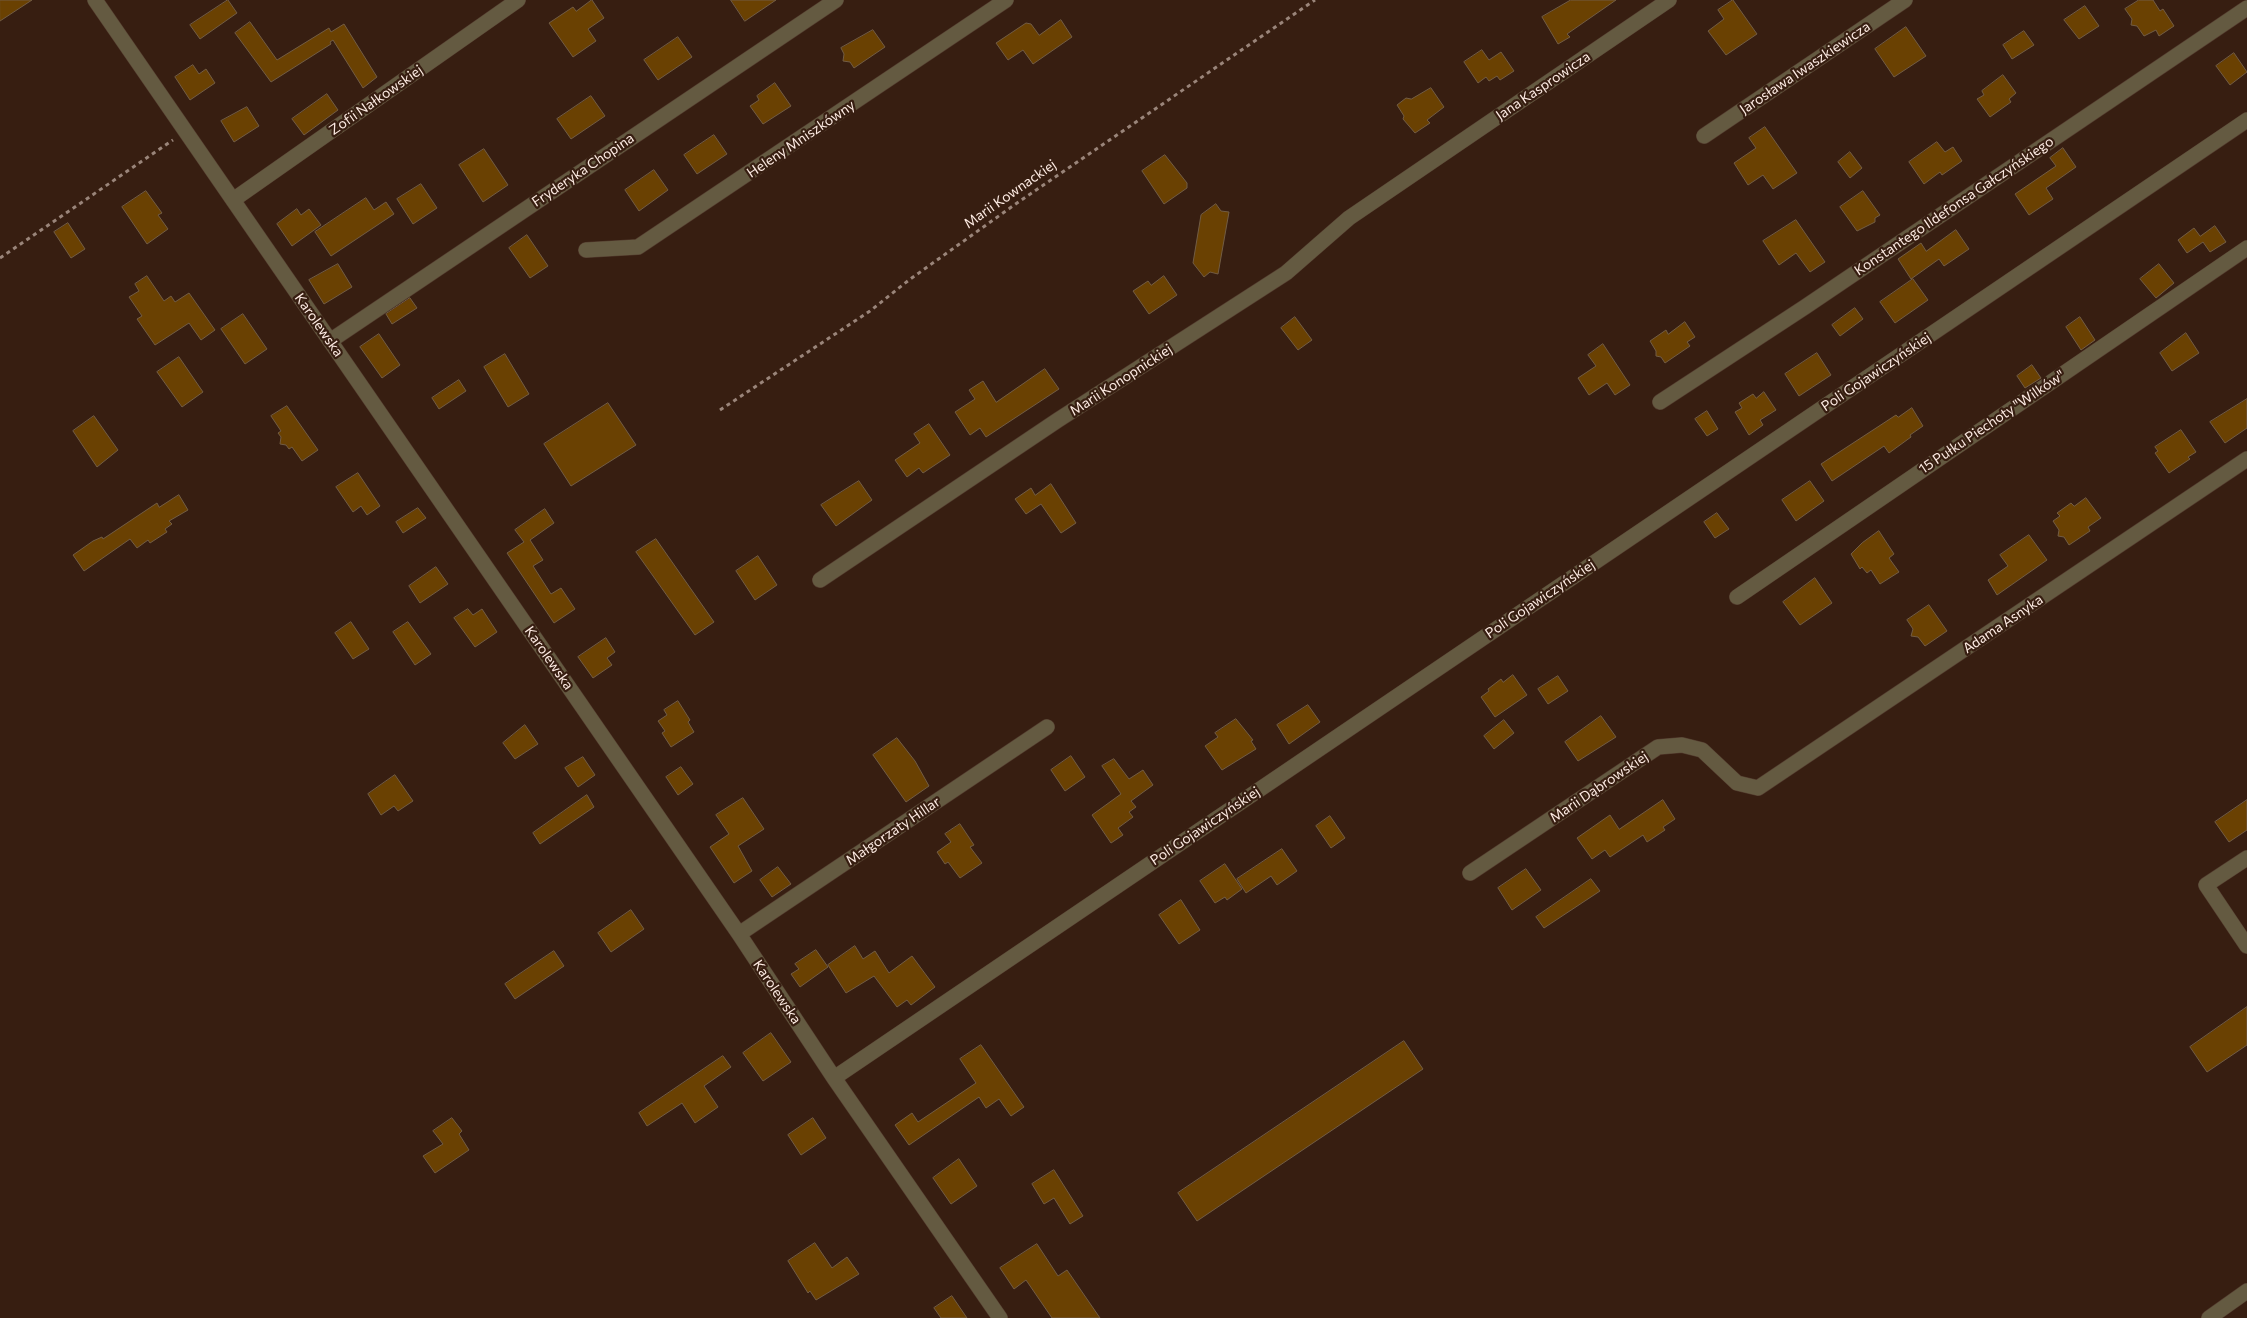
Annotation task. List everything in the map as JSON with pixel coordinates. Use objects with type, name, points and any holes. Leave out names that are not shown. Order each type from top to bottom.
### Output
[{"type":"street","name":"Karolewska","points":[[94,0],[739,934],[834,1078],[1000,1318]]},
{"type":"street","name":"Zofii Nałkowskiej","points":[[233,200],[518,0]]},
{"type":"street","name":"Fryderyka Chopina","points":[[330,341],[836,0]]},
{"type":"street","name":"Heleny Mniszkówny","points":[[586,250],[638,247],[1006,0]]},
{"type":"street","name":"Jana Kasprowicza","points":[[1416,172],[1669,0]]},
{"type":"street","name":"Jarosława Iwaszkiewicza","points":[[1704,136],[1905,0]]},
{"type":"street","name":"Konstantego Ildefonsa Gałczyńskiego","points":[[1660,402],[1813,302],[2247,8]]},
{"type":"street","name":"Poli Gojawiczyńskiej","points":[[834,1078],[2247,120]]},
{"type":"street","name":"Marii Konopnickiej","points":[[820,580],[1058,420],[1286,273],[1349,218],[1416,172]]},
{"type":"street","name":"15 Pułku Piechoty \"Wilków\"","points":[[1737,597],[2247,248]]},
{"type":"street","name":"Adama Asnyka","points":[[1758,788],[2247,458]]},
{"type":"street","name":"Małgorzaty Hillar","points":[[739,934],[1047,727]]},
{"type":"street","name":"Marii Dąbrowskiej","points":[[1470,873],[1658,748],[1682,745],[1702,750],[1737,783],[1758,788]]},
{"type":"street","points":[[2247,858],[2206,885],[2247,946]]},
{"type":"street","points":[[2209,1318],[2247,1291]]},
{"type":"path","name":"Marii Kownackiej","points":[[720,410],[870,311],[908,280],[1017,203],[1315,0]]},
{"type":"path","points":[[0,258],[186,131]]},
{"type":"building","points":[[0,0],[32,0],[0,21]]},
{"type":"building","points":[[228,0],[237,13],[200,39],[190,25]]},
{"type":"building","points":[[592,0],[604,18],[588,29],[596,41],[573,57],[549,23],[573,7],[576,11]]},
{"type":"building","points":[[731,0],[776,0],[745,21]]},
{"type":"building","points":[[1571,0],[1616,0],[1567,34],[1570,37],[1558,44],[1542,17]]},
{"type":"building","points":[[1733,0],[1757,34],[1726,55],[1708,31],[1724,19],[1718,10]]},
{"type":"building","points":[[2139,0],[2153,0],[2160,11],[2163,9],[2174,26],[2159,36],[2156,30],[2144,36],[2137,26],[2131,25],[2132,19],[2125,9]]},
{"type":"building","points":[[2085,6],[2099,26],[2079,39],[2064,20]]},
{"type":"building","points":[[1061,20],[1072,37],[1033,64],[1023,50],[1008,60],[996,43],[1026,23],[1031,24],[1039,35]]},
{"type":"building","points":[[250,22],[277,60],[329,28],[331,32],[344,24],[377,77],[363,88],[333,40],[330,42],[331,44],[271,82],[235,33]]},
{"type":"building","points":[[1906,27],[1926,56],[1894,77],[1875,49]]},
{"type":"building","points":[[873,30],[885,47],[854,68],[850,62],[843,61],[844,54],[841,48]]},
{"type":"building","points":[[2024,31],[2034,45],[2012,59],[2003,45]]},
{"type":"building","points":[[678,37],[692,57],[658,80],[644,60]]},
{"type":"building","points":[[1482,50],[1489,60],[1501,52],[1514,71],[1500,80],[1497,76],[1489,81],[1486,77],[1478,83],[1464,62]]},
{"type":"building","points":[[2234,53],[2247,72],[2230,85],[2216,66]]},
{"type":"building","points":[[193,65],[199,74],[206,69],[215,83],[190,100],[175,77]]},
{"type":"building","points":[[2003,75],[2016,93],[2009,99],[2011,102],[1990,117],[1977,99],[1984,95],[1982,91]]},
{"type":"building","points":[[775,83],[791,106],[763,124],[750,106],[759,100],[757,96]]},
{"type":"building","points":[[1431,88],[1444,107],[1427,120],[1430,123],[1415,133],[1403,119],[1404,116],[1397,105],[1406,98],[1411,99]]},
{"type":"building","points":[[327,94],[338,110],[304,135],[292,119]]},
{"type":"building","points":[[591,96],[605,116],[571,139],[557,119]]},
{"type":"building","points":[[247,107],[259,126],[234,142],[221,121]]},
{"type":"building","points":[[1765,127],[1797,173],[1773,189],[1763,175],[1748,185],[1734,163],[1756,148],[1749,138]]},
{"type":"building","points":[[714,135],[727,154],[697,174],[684,155]]},
{"type":"building","points":[[1937,142],[1945,152],[1953,147],[1962,161],[1942,175],[1940,172],[1924,184],[1909,162]]},
{"type":"building","points":[[2063,148],[2076,167],[2046,188],[2053,199],[2029,215],[2015,194],[2056,166],[2050,158]]},
{"type":"building","points":[[484,149],[508,185],[483,202],[459,165]]},
{"type":"building","points":[[1850,152],[1862,168],[1850,178],[1838,162]]},
{"type":"building","points":[[1165,155],[1187,183],[1187,188],[1164,204],[1142,171]]},
{"type":"building","points":[[654,170],[668,190],[639,211],[625,190]]},
{"type":"building","points":[[421,184],[437,208],[413,224],[397,199]]},
{"type":"building","points":[[146,191],[162,213],[158,215],[168,229],[147,244],[122,207]]},
{"type":"building","points":[[1863,191],[1880,215],[1875,218],[1875,222],[1857,231],[1840,207]]},
{"type":"building","points":[[366,198],[374,210],[386,202],[394,214],[331,256],[315,232]]},
{"type":"building","points":[[1216,204],[1221,211],[1229,212],[1218,274],[1210,272],[1204,277],[1193,263],[1201,215]]},
{"type":"building","points":[[297,209],[301,215],[309,209],[321,225],[292,246],[277,224]]},
{"type":"building","points":[[1796,220],[1825,262],[1810,272],[1796,253],[1779,265],[1763,241]]},
{"type":"building","points":[[68,223],[85,249],[71,258],[54,232]]},
{"type":"building","points":[[2215,226],[2226,242],[2210,252],[2203,242],[2187,253],[2178,240],[2194,228],[2200,236]]},
{"type":"building","points":[[1956,230],[1969,249],[1944,266],[1939,259],[1911,279],[1898,259],[1921,243],[1926,251]]},
{"type":"building","points":[[527,235],[548,266],[530,278],[509,248]]},
{"type":"building","points":[[338,264],[352,287],[324,304],[309,280]]},
{"type":"building","points":[[2159,264],[2174,283],[2156,298],[2140,279]]},
{"type":"building","points":[[147,276],[164,301],[171,296],[175,302],[189,293],[215,330],[201,340],[189,323],[155,345],[137,319],[142,316],[129,297],[139,291],[135,284]]},
{"type":"building","points":[[1164,276],[1177,295],[1149,314],[1133,291],[1148,281],[1151,285]]},
{"type":"building","points":[[1913,279],[1928,300],[1895,323],[1880,302]]},
{"type":"building","points":[[410,298],[417,308],[392,324],[386,314]]},
{"type":"building","points":[[1855,308],[1863,319],[1840,336],[1832,325]]},
{"type":"building","points":[[243,314],[267,349],[245,364],[221,329]]},
{"type":"building","points":[[1295,317],[1312,340],[1298,350],[1281,328]]},
{"type":"building","points":[[2080,317],[2095,340],[2081,350],[2066,327]]},
{"type":"building","points":[[1685,322],[1695,337],[1687,342],[1690,346],[1665,363],[1661,357],[1656,356],[1656,351],[1650,341],[1666,330],[1668,334]]},
{"type":"building","points":[[2186,333],[2199,353],[2172,371],[2160,353]]},
{"type":"building","points":[[379,334],[400,365],[382,378],[360,347]]},
{"type":"building","points":[[1603,344],[1630,385],[1615,395],[1607,383],[1589,395],[1578,378],[1596,366],[1588,355]]},
{"type":"building","points":[[1817,353],[1831,375],[1799,396],[1785,374]]},
{"type":"building","points":[[505,354],[529,394],[508,407],[484,367]]},
{"type":"building","points":[[179,357],[203,392],[182,407],[157,372]]},
{"type":"building","points":[[2032,365],[2041,378],[2025,388],[2017,376]]},
{"type":"building","points":[[1045,369],[1059,389],[986,437],[980,428],[970,435],[955,412],[975,399],[969,390],[983,381],[996,402]]},
{"type":"building","points":[[459,380],[466,391],[439,409],[432,398]]},
{"type":"building","points":[[1764,392],[1776,410],[1760,420],[1763,425],[1749,435],[1735,412],[1742,408],[1739,403],[1753,394],[1756,398]]},
{"type":"building","points":[[2247,399],[2247,428],[2225,443],[2210,422]]},
{"type":"building","points":[[608,403],[636,445],[571,486],[544,444]]},
{"type":"building","points":[[287,406],[318,450],[302,461],[292,447],[289,449],[286,445],[280,444],[281,437],[278,433],[281,431],[271,416]]},
{"type":"building","points":[[1912,408],[1923,426],[1910,435],[1911,437],[1889,453],[1884,446],[1832,481],[1821,464],[1896,415],[1898,417]]},
{"type":"building","points":[[1707,411],[1718,429],[1707,436],[1695,419]]},
{"type":"building","points":[[94,416],[118,450],[97,467],[73,431]]},
{"type":"building","points":[[929,424],[950,455],[923,473],[919,468],[907,477],[895,460],[920,443],[914,434]]},
{"type":"building","points":[[2181,430],[2196,452],[2188,457],[2190,459],[2169,473],[2155,453],[2158,451],[2155,447]]},
{"type":"building","points":[[358,473],[380,506],[367,515],[361,506],[353,512],[336,487]]},
{"type":"building","points":[[859,481],[872,500],[836,526],[821,505]]},
{"type":"building","points":[[1810,481],[1824,501],[1796,521],[1782,500]]},
{"type":"building","points":[[1051,484],[1076,523],[1061,533],[1041,504],[1026,514],[1015,499],[1031,488],[1035,495]]},
{"type":"building","points":[[179,495],[188,510],[169,521],[172,524],[165,529],[167,532],[150,543],[148,540],[137,548],[130,539],[84,571],[73,555],[93,541],[102,537],[103,539],[157,503],[159,507]]},
{"type":"building","points":[[2086,498],[2101,518],[2088,527],[2090,531],[2069,545],[2064,537],[2058,536],[2059,530],[2053,521],[2060,516],[2057,513],[2071,503],[2074,506]]},
{"type":"building","points":[[418,508],[426,518],[403,533],[396,522]]},
{"type":"building","points":[[545,509],[554,523],[530,540],[543,560],[533,566],[551,594],[561,588],[575,609],[554,623],[507,553],[524,542],[515,530]]},
{"type":"building","points":[[1717,513],[1729,529],[1715,538],[1704,522]]},
{"type":"building","points":[[1879,531],[1894,554],[1889,558],[1899,572],[1880,584],[1871,570],[1867,573],[1862,567],[1860,569],[1851,554],[1862,543]]},
{"type":"building","points":[[2029,535],[2047,560],[1997,595],[1988,580],[2008,566],[2000,555]]},
{"type":"building","points":[[656,539],[714,622],[695,635],[636,552]]},
{"type":"building","points":[[758,556],[777,585],[755,600],[736,571]]},
{"type":"building","points":[[436,567],[448,584],[420,603],[409,586]]},
{"type":"building","points":[[1815,578],[1832,603],[1800,625],[1783,602]]},
{"type":"building","points":[[1929,605],[1947,631],[1925,646],[1918,637],[1911,636],[1913,629],[1907,620]]},
{"type":"building","points":[[468,609],[473,615],[482,609],[497,632],[475,647],[454,618]]},
{"type":"building","points":[[351,622],[369,649],[353,659],[335,633]]},
{"type":"building","points":[[408,622],[431,654],[415,665],[393,632]]},
{"type":"building","points":[[606,638],[615,652],[607,658],[612,665],[593,678],[578,657]]},
{"type":"building","points":[[1513,675],[1527,695],[1495,717],[1481,697],[1501,679],[1503,682]]},
{"type":"building","points":[[1558,676],[1568,691],[1548,704],[1538,689]]},
{"type":"building","points":[[678,701],[690,720],[688,722],[694,732],[671,747],[662,733],[665,731],[658,721],[667,715],[664,710]]},
{"type":"building","points":[[1308,705],[1320,722],[1289,744],[1277,725]]},
{"type":"building","points":[[1601,716],[1616,737],[1578,761],[1565,742]]},
{"type":"building","points":[[1236,719],[1253,740],[1251,741],[1256,749],[1222,770],[1205,746],[1218,737],[1215,733]]},
{"type":"building","points":[[1504,720],[1514,733],[1494,749],[1484,736]]},
{"type":"building","points":[[525,725],[538,744],[515,759],[503,743]]},
{"type":"building","points":[[897,738],[915,761],[929,786],[906,802],[873,755]]},
{"type":"building","points":[[1071,756],[1085,777],[1065,791],[1051,770]]},
{"type":"building","points":[[583,757],[595,775],[578,787],[565,768]]},
{"type":"building","points":[[1114,759],[1129,779],[1143,770],[1153,785],[1131,801],[1136,807],[1129,812],[1133,817],[1118,828],[1123,835],[1111,843],[1092,815],[1121,794],[1102,766]]},
{"type":"building","points":[[681,767],[693,784],[678,795],[666,777]]},
{"type":"building","points":[[395,775],[413,801],[398,811],[394,806],[381,815],[368,794]]},
{"type":"building","points":[[587,795],[594,807],[540,844],[533,833]]},
{"type":"building","points":[[743,798],[764,829],[738,846],[752,871],[734,883],[710,847],[729,834],[716,815]]},
{"type":"building","points":[[1663,800],[1675,819],[1663,827],[1665,830],[1647,842],[1643,835],[1610,857],[1605,850],[1592,859],[1577,838],[1610,815],[1619,829]]},
{"type":"building","points":[[2247,800],[2247,830],[2229,842],[2215,822]]},
{"type":"building","points":[[1330,816],[1345,838],[1331,848],[1316,826]]},
{"type":"building","points":[[960,824],[974,845],[970,847],[982,863],[960,878],[948,862],[945,864],[937,852],[951,842],[945,834]]},
{"type":"building","points":[[1282,849],[1297,871],[1277,885],[1271,876],[1246,893],[1237,879]]},
{"type":"building","points":[[1225,864],[1242,889],[1227,900],[1225,897],[1215,903],[1200,881]]},
{"type":"building","points":[[778,867],[791,884],[772,897],[760,880]]},
{"type":"building","points":[[1526,869],[1541,890],[1512,910],[1498,888]]},
{"type":"building","points":[[1591,879],[1600,891],[1544,928],[1536,917]]},
{"type":"building","points":[[1181,900],[1200,930],[1179,944],[1159,915]]},
{"type":"building","points":[[631,910],[644,929],[611,952],[598,933]]},
{"type":"building","points":[[855,946],[863,959],[875,951],[889,973],[912,956],[935,987],[911,1005],[907,1000],[897,1007],[874,976],[846,993],[828,965]]},
{"type":"building","points":[[816,950],[828,967],[800,987],[791,974],[799,969],[795,964]]},
{"type":"building","points":[[554,951],[564,966],[515,999],[505,984]]},
{"type":"building","points":[[2247,1007],[2247,1045],[2207,1072],[2190,1047]]},
{"type":"building","points":[[771,1033],[791,1062],[763,1081],[743,1053]]},
{"type":"building","points":[[1404,1041],[1423,1069],[1197,1221],[1178,1193]]},
{"type":"building","points":[[981,1045],[1024,1107],[1011,1116],[999,1099],[986,1108],[979,1097],[909,1145],[895,1125],[912,1113],[918,1122],[976,1083],[960,1059]]},
{"type":"building","points":[[723,1056],[731,1067],[704,1086],[718,1107],[695,1123],[682,1103],[647,1126],[639,1113]]},
{"type":"building","points":[[452,1118],[462,1131],[459,1134],[469,1150],[435,1173],[423,1156],[443,1144],[433,1131]]},
{"type":"building","points":[[813,1118],[826,1138],[801,1155],[788,1135]]},
{"type":"building","points":[[959,1159],[977,1186],[951,1204],[933,1178]]},
{"type":"building","points":[[1054,1170],[1083,1216],[1070,1224],[1054,1198],[1044,1204],[1032,1184]]},
{"type":"building","points":[[815,1243],[832,1268],[847,1257],[859,1274],[816,1300],[810,1291],[808,1293],[788,1261]]},
{"type":"building","points":[[1037,1244],[1058,1276],[1067,1270],[1100,1318],[1052,1318],[1026,1280],[1014,1289],[1000,1268]]},
{"type":"building","points":[[952,1296],[967,1318],[941,1318],[934,1308]]}]
